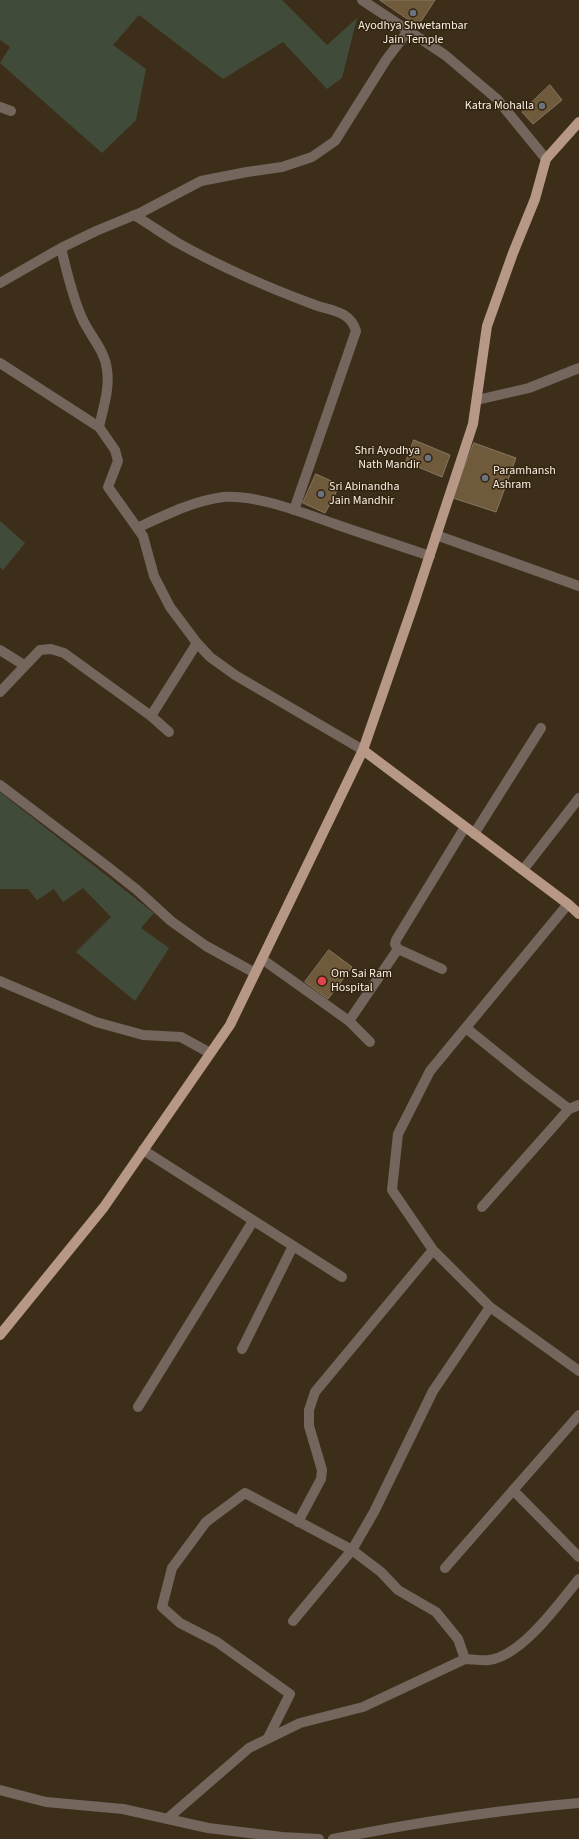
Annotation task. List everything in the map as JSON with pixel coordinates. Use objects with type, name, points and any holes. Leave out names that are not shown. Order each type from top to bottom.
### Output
[{"type":"main road","points":[[0,1335],[104,1207],[230,1025],[363,750],[430,556],[473,424],[487,326],[513,253],[535,199],[546,159],[577,127]]},
{"type":"main road","points":[[363,750],[568,904],[579,914]]},
{"type":"street","points":[[362,0],[445,55],[497,99],[546,159]]},
{"type":"street","points":[[0,283],[61,248],[134,215],[201,181],[282,167],[312,157],[336,141],[386,60],[408,31]]},
{"type":"street","points":[[0,107],[11,111]]},
{"type":"street","points":[[134,215],[178,243],[233,270],[314,305],[347,316],[353,322],[356,331],[294,510]]},
{"type":"street","points":[[61,248],[74,298],[82,319],[104,355],[107,370],[107,389],[99,427]]},
{"type":"street","points":[[0,363],[99,427],[115,450],[118,461],[108,487],[143,536],[154,576],[170,607],[196,643],[210,657],[235,675],[363,750]]},
{"type":"street","points":[[477,400],[529,388],[579,368]]},
{"type":"street","points":[[137,528],[172,512],[201,502],[224,497],[248,498],[294,510],[430,556]]},
{"type":"street","points":[[436,535],[579,586]]},
{"type":"street","points":[[151,716],[196,643]]},
{"type":"street","points":[[0,692],[24,665],[40,650],[52,649],[64,653],[151,716],[169,732]]},
{"type":"street","points":[[0,650],[24,665]]},
{"type":"street","points":[[474,834],[541,728]]},
{"type":"street","points":[[0,784],[137,890],[171,922],[206,946],[255,973]]},
{"type":"street","points":[[523,870],[577,804]]},
{"type":"street","points":[[442,970],[398,949],[395,944],[398,934],[465,827]]},
{"type":"street","points":[[568,904],[430,1071],[398,1134],[392,1190],[433,1250],[490,1307],[579,1371]]},
{"type":"street","points":[[349,1020],[398,949]]},
{"type":"street","points":[[262,959],[349,1020],[370,1042]]},
{"type":"street","points":[[0,981],[96,1022],[144,1035],[181,1038],[210,1054]]},
{"type":"street","points":[[466,1028],[569,1109]]},
{"type":"street","points":[[482,1207],[569,1109],[579,1105]]},
{"type":"street","points":[[143,1150],[342,1277]]},
{"type":"street","points":[[138,1407],[253,1221]]},
{"type":"street","points":[[242,1349],[293,1246]]},
{"type":"street","points":[[298,1522],[321,1479],[322,1470],[309,1426],[309,1410],[315,1392],[433,1250]]},
{"type":"street","points":[[293,1621],[352,1550],[374,1512],[433,1391],[490,1307]]},
{"type":"street","points":[[445,1568],[579,1415]]},
{"type":"street","points":[[513,1490],[579,1557]]},
{"type":"street","points":[[268,1738],[290,1694],[217,1642],[180,1622],[162,1607],[172,1568],[180,1556],[206,1522],[245,1493],[352,1550],[381,1572],[398,1590],[436,1612],[458,1639],[465,1659]]},
{"type":"street","points":[[167,1819],[249,1748],[268,1738],[300,1723],[363,1707],[465,1659],[490,1660],[520,1645],[539,1627],[579,1579]]},
{"type":"street","points":[[0,1790],[46,1802],[123,1809],[208,1828],[282,1838],[319,1839]]},
{"type":"street","points":[[333,1839],[407,1824],[519,1808],[579,1803]]},
{"type":"green space","points":[[0,0],[282,0],[327,45],[357,18],[342,78],[327,89],[283,42],[223,79],[139,15],[113,45],[146,69],[136,120],[102,153],[0,63],[10,47],[0,40]]},
{"type":"green space","points":[[0,521],[25,543],[3,570],[0,567]]},
{"type":"green space","points":[[0,792],[154,913],[141,928],[169,948],[135,1001],[76,952],[111,917],[83,888],[63,902],[54,889],[37,900],[28,889],[0,889]]},
{"type":"building","name":"Ayodhya Shwetambar Jain Temple","points":[[380,0],[435,0],[418,26]]},
{"type":"building","name":"Katra Mohalla","points":[[550,85],[562,100],[533,124],[522,112]]},
{"type":"building","name":"Shri Ayodhya Nath Mandir","points":[[414,440],[450,455],[442,477],[406,462]]},
{"type":"building","name":"Paramhansh Ashram","points":[[474,443],[516,458],[496,512],[453,498]]},
{"type":"building","name":"Sri Abinandha Jain Mandhir","points":[[316,474],[340,485],[325,513],[303,503]]},
{"type":"building","points":[[329,950],[352,967],[328,999],[305,982]]},
{"type":"place","name":"Ayodhya Shwetambar Jain Temple","points":[[413,13]]},
{"type":"place","name":"Katra Mohalla","points":[[542,106]]},
{"type":"place","name":"Shri Ayodhya Nath Mandir","points":[[428,458]]},
{"type":"place","name":"Paramhansh Ashram","points":[[485,478]]},
{"type":"place","name":"Sri Abinandha Jain Mandhir","points":[[321,494]]},
{"type":"place","name":"Om Sai Ram Hospital","points":[[322,981]]}]
